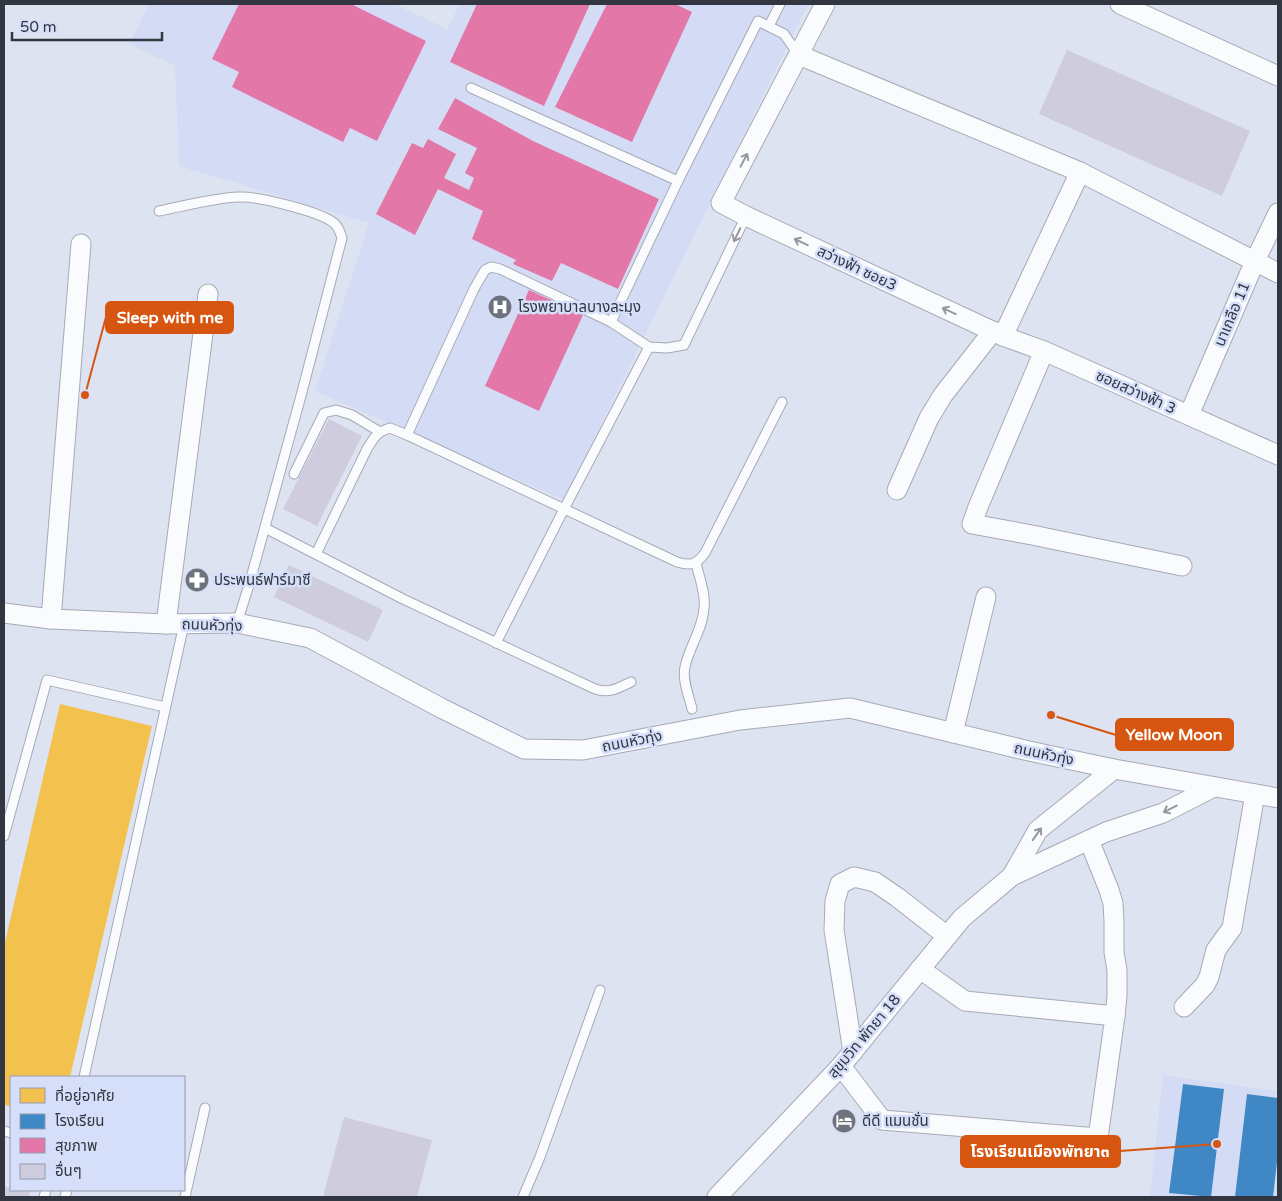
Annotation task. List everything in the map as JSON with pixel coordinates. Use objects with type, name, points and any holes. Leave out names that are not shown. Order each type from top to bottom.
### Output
[{"type":"street","points":[[825,4],[799,55],[1080,172],[1278,273]]},
{"type":"street","points":[[1120,4],[1149,10],[1278,76]]},
{"type":"street","name":"สว่างฟ้า ซอย3","points":[[799,55],[721,203],[998,334]]},
{"type":"street","points":[[897,490],[929,418],[943,395],[998,334],[1080,172]]},
{"type":"street","name":"นาเกลือ 11","points":[[1189,415],[1278,213]]},
{"type":"street","points":[[51,619],[80,244]]},
{"type":"street","points":[[175,624],[208,294]]},
{"type":"street","name":"ซอยสว่างฟ้า 3","points":[[998,334],[1044,352],[1278,455]]},
{"type":"street","points":[[1044,352],[972,524],[1182,566]]},
{"type":"street","points":[[953,733],[986,597]]},
{"type":"street","name":"ถนนหัวทุ่ง","points":[[4,613],[51,619],[175,624],[237,623],[310,638],[441,708],[524,749],[583,750],[740,720],[850,708],[1029,751],[1114,769],[1278,798]]},
{"type":"street","name":"สุขุมวิท พัทยา 18","points":[[1012,876],[1038,830],[1114,769]]},
{"type":"street","name":"สุขุมวิท พัทยา 18","points":[[717,1197],[847,1059],[962,918],[1012,876],[1106,832],[1163,813],[1214,787]]},
{"type":"street","points":[[1184,1007],[1205,985],[1216,950],[1232,928],[1255,794]]},
{"type":"street","points":[[947,936],[875,882],[854,877],[840,884],[835,901],[834,930],[847,1059],[882,1120],[1098,1138],[1117,996],[1118,970],[1114,952],[1113,903],[1089,840]]},
{"type":"street","points":[[920,969],[964,1001],[1114,1016]]},
{"type":"lane","points":[[770,26],[780,4]]},
{"type":"lane","points":[[611,322],[758,21],[784,34],[799,55]]},
{"type":"lane","points":[[471,88],[678,182]]},
{"type":"lane","points":[[159,211],[215,200],[240,197],[255,198],[323,216],[334,223],[340,230],[342,238],[265,528],[237,623]]},
{"type":"lane","points":[[408,435],[474,289],[485,270],[491,268],[500,269],[611,322],[649,347],[667,348],[684,345],[746,216]]},
{"type":"lane","points":[[496,643],[649,347]]},
{"type":"lane","points":[[316,554],[367,449],[377,434],[390,428],[677,562],[687,565],[696,563],[705,553],[713,539],[782,402]]},
{"type":"lane","points":[[294,474],[324,412],[336,410],[352,415],[380,432]]},
{"type":"lane","points":[[265,528],[402,599],[603,692],[617,689],[632,682]]},
{"type":"lane","points":[[692,709],[684,669],[703,618],[705,606],[696,563]]},
{"type":"lane","points":[[84,1076],[165,707],[175,624]]},
{"type":"lane","points":[[4,836],[47,680],[165,707]]},
{"type":"lane","points":[[523,1197],[540,1157],[600,990]]},
{"type":"lane","points":[[185,1197],[205,1108]]},
{"type":"shaded area","name":"โรงพยาบาลบางละมุง","points":[[149,4],[395,4],[447,29],[460,4],[808,4],[564,500],[315,391],[369,223],[179,166],[175,66],[129,44]]},
{"type":"shaded area","points":[[1163,1075],[1278,1091],[1278,1197],[1150,1197]]},
{"type":"building: ที่อยู่อาศัย","points":[[60,704],[152,726],[70,1076],[10,1076],[10,1106],[4,1105],[4,947]]},
{"type":"building: โรงเรียน","points":[[1183,1084],[1224,1089],[1211,1197],[1169,1193]]},
{"type":"building: โรงเรียน","points":[[1247,1094],[1278,1098],[1278,1153],[1273,1197],[1235,1197]]},
{"type":"building: สุขภาพ","points":[[239,4],[351,4],[426,41],[377,141],[350,128],[343,142],[232,87],[239,72],[212,59]]},
{"type":"building: สุขภาพ","points":[[477,4],[590,4],[544,106],[450,62]]},
{"type":"building: สุขภาพ","points":[[607,4],[675,4],[692,12],[632,142],[555,107]]},
{"type":"building: สุขภาพ","points":[[455,98],[533,141],[659,199],[618,289],[561,263],[552,281],[513,264],[516,260],[472,239],[483,211],[438,189],[415,235],[376,214],[412,143],[423,148],[428,139],[456,154],[444,178],[469,190],[474,178],[465,173],[477,148],[438,129]]},
{"type":"building: สุขภาพ","points":[[529,290],[583,315],[539,411],[485,386]]},
{"type":"building: อื่นๆ","points":[[1067,50],[1250,131],[1222,196],[1039,114]]},
{"type":"building: อื่นๆ","points":[[329,419],[362,436],[317,526],[283,509]]},
{"type":"building: อื่นๆ","points":[[289,565],[383,610],[368,642],[274,597]]},
{"type":"building: อื่นๆ","points":[[344,1117],[432,1140],[417,1197],[323,1197]]},
{"type":"building: อื่นๆ","points":[[4,1187],[10,1188],[10,1191],[30,1191],[29,1197],[4,1197]]},
{"type":"place","name":"โรงพยาบาลบางละมุง","points":[[500,307]]},
{"type":"place","name":"Sleep with me","points":[[85,395]]},
{"type":"place","name":"ประพนธ์ฟาร์มาซี","points":[[197,580]]},
{"type":"place","name":"Yellow Moon","points":[[1051,715]]},
{"type":"place","name":"ดีดี แมนชั่น","points":[[844,1121]]},
{"type":"place","name":"โรงเรียนเมืองพัทยา๓","points":[[1217,1144]]}]
